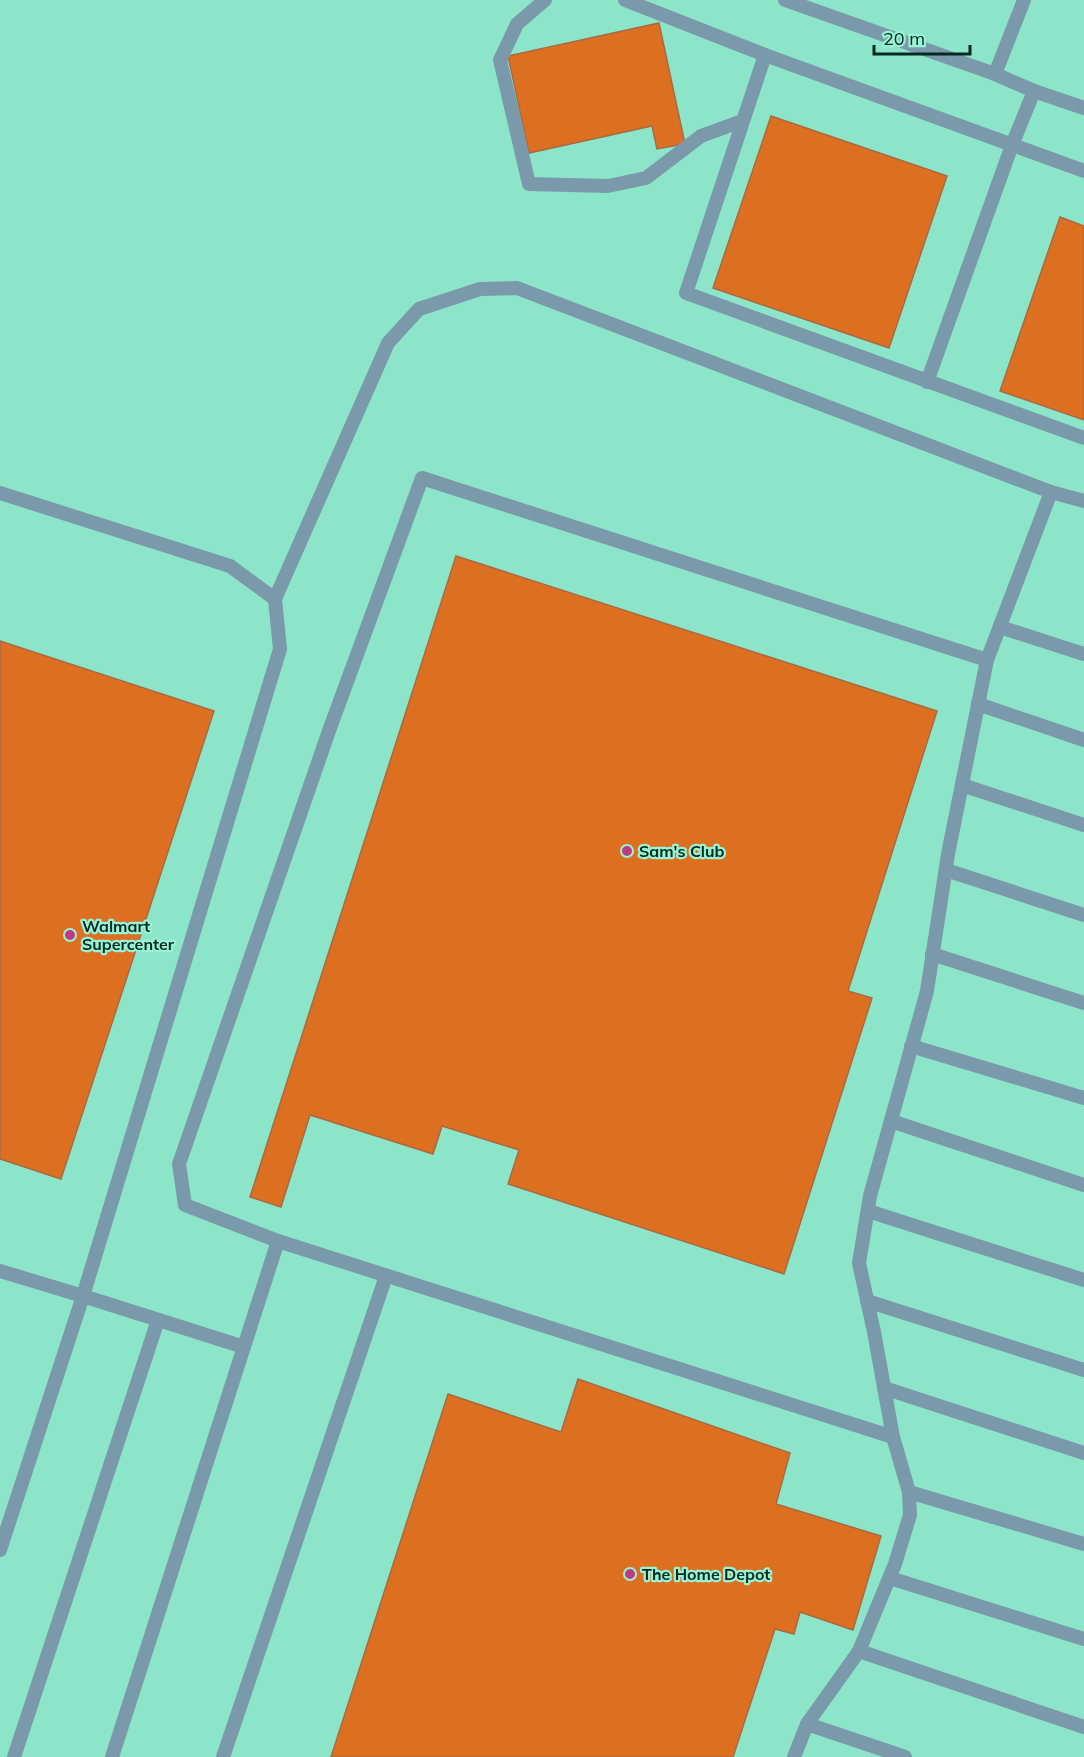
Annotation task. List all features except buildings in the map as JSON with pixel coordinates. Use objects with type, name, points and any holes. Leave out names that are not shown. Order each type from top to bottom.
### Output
[{"type":"lane","points":[[545,0],[517,24],[500,60],[529,184],[608,186],[646,178],[701,136],[742,121]]},
{"type":"lane","points":[[625,0],[765,55],[1084,171]]},
{"type":"lane","points":[[785,0],[1084,108]]},
{"type":"lane","points":[[995,75],[1024,0]]},
{"type":"lane","points":[[765,55],[686,293],[1084,438]]},
{"type":"lane","points":[[927,382],[1012,145],[1034,91]]},
{"type":"lane","points":[[0,1550],[82,1296],[280,649],[275,599],[388,343],[419,309],[480,289],[517,288],[1051,492],[1084,501]]},
{"type":"lane","points":[[893,1437],[278,1241],[185,1205],[179,1164],[330,728],[422,478],[987,660]]},
{"type":"lane","points":[[794,1757],[807,1724],[859,1651],[890,1578],[910,1515],[909,1492],[893,1437],[859,1263],[868,1211],[927,991],[946,870],[987,660],[1051,492]]},
{"type":"lane","points":[[0,493],[230,567],[275,599]]},
{"type":"lane","points":[[1000,627],[1084,654]]},
{"type":"lane","points":[[978,704],[1084,740]]},
{"type":"lane","points":[[962,784],[1084,825]]},
{"type":"lane","points":[[946,870],[1084,915]]},
{"type":"lane","points":[[932,954],[1084,1003]]},
{"type":"lane","points":[[911,1046],[1084,1098]]},
{"type":"lane","points":[[891,1122],[1084,1185]]},
{"type":"lane","points":[[868,1211],[1084,1280]]},
{"type":"lane","points":[[112,1757],[278,1241]]},
{"type":"lane","points":[[0,1271],[244,1347]]},
{"type":"lane","points":[[223,1757],[386,1276]]},
{"type":"lane","points":[[867,1301],[1084,1370]]},
{"type":"lane","points":[[14,1757],[158,1320]]},
{"type":"lane","points":[[884,1388],[1084,1453]]},
{"type":"lane","points":[[909,1492],[1084,1544]]},
{"type":"lane","points":[[890,1578],[1084,1639]]},
{"type":"lane","points":[[859,1651],[1084,1727]]},
{"type":"lane","points":[[807,1724],[905,1757]]},
{"type":"place","name":"Sam's Club","points":[[627,851]]},
{"type":"place","name":"Walmart Supercenter","points":[[70,935]]},
{"type":"place","name":"The Home Depot","points":[[630,1574]]}]
